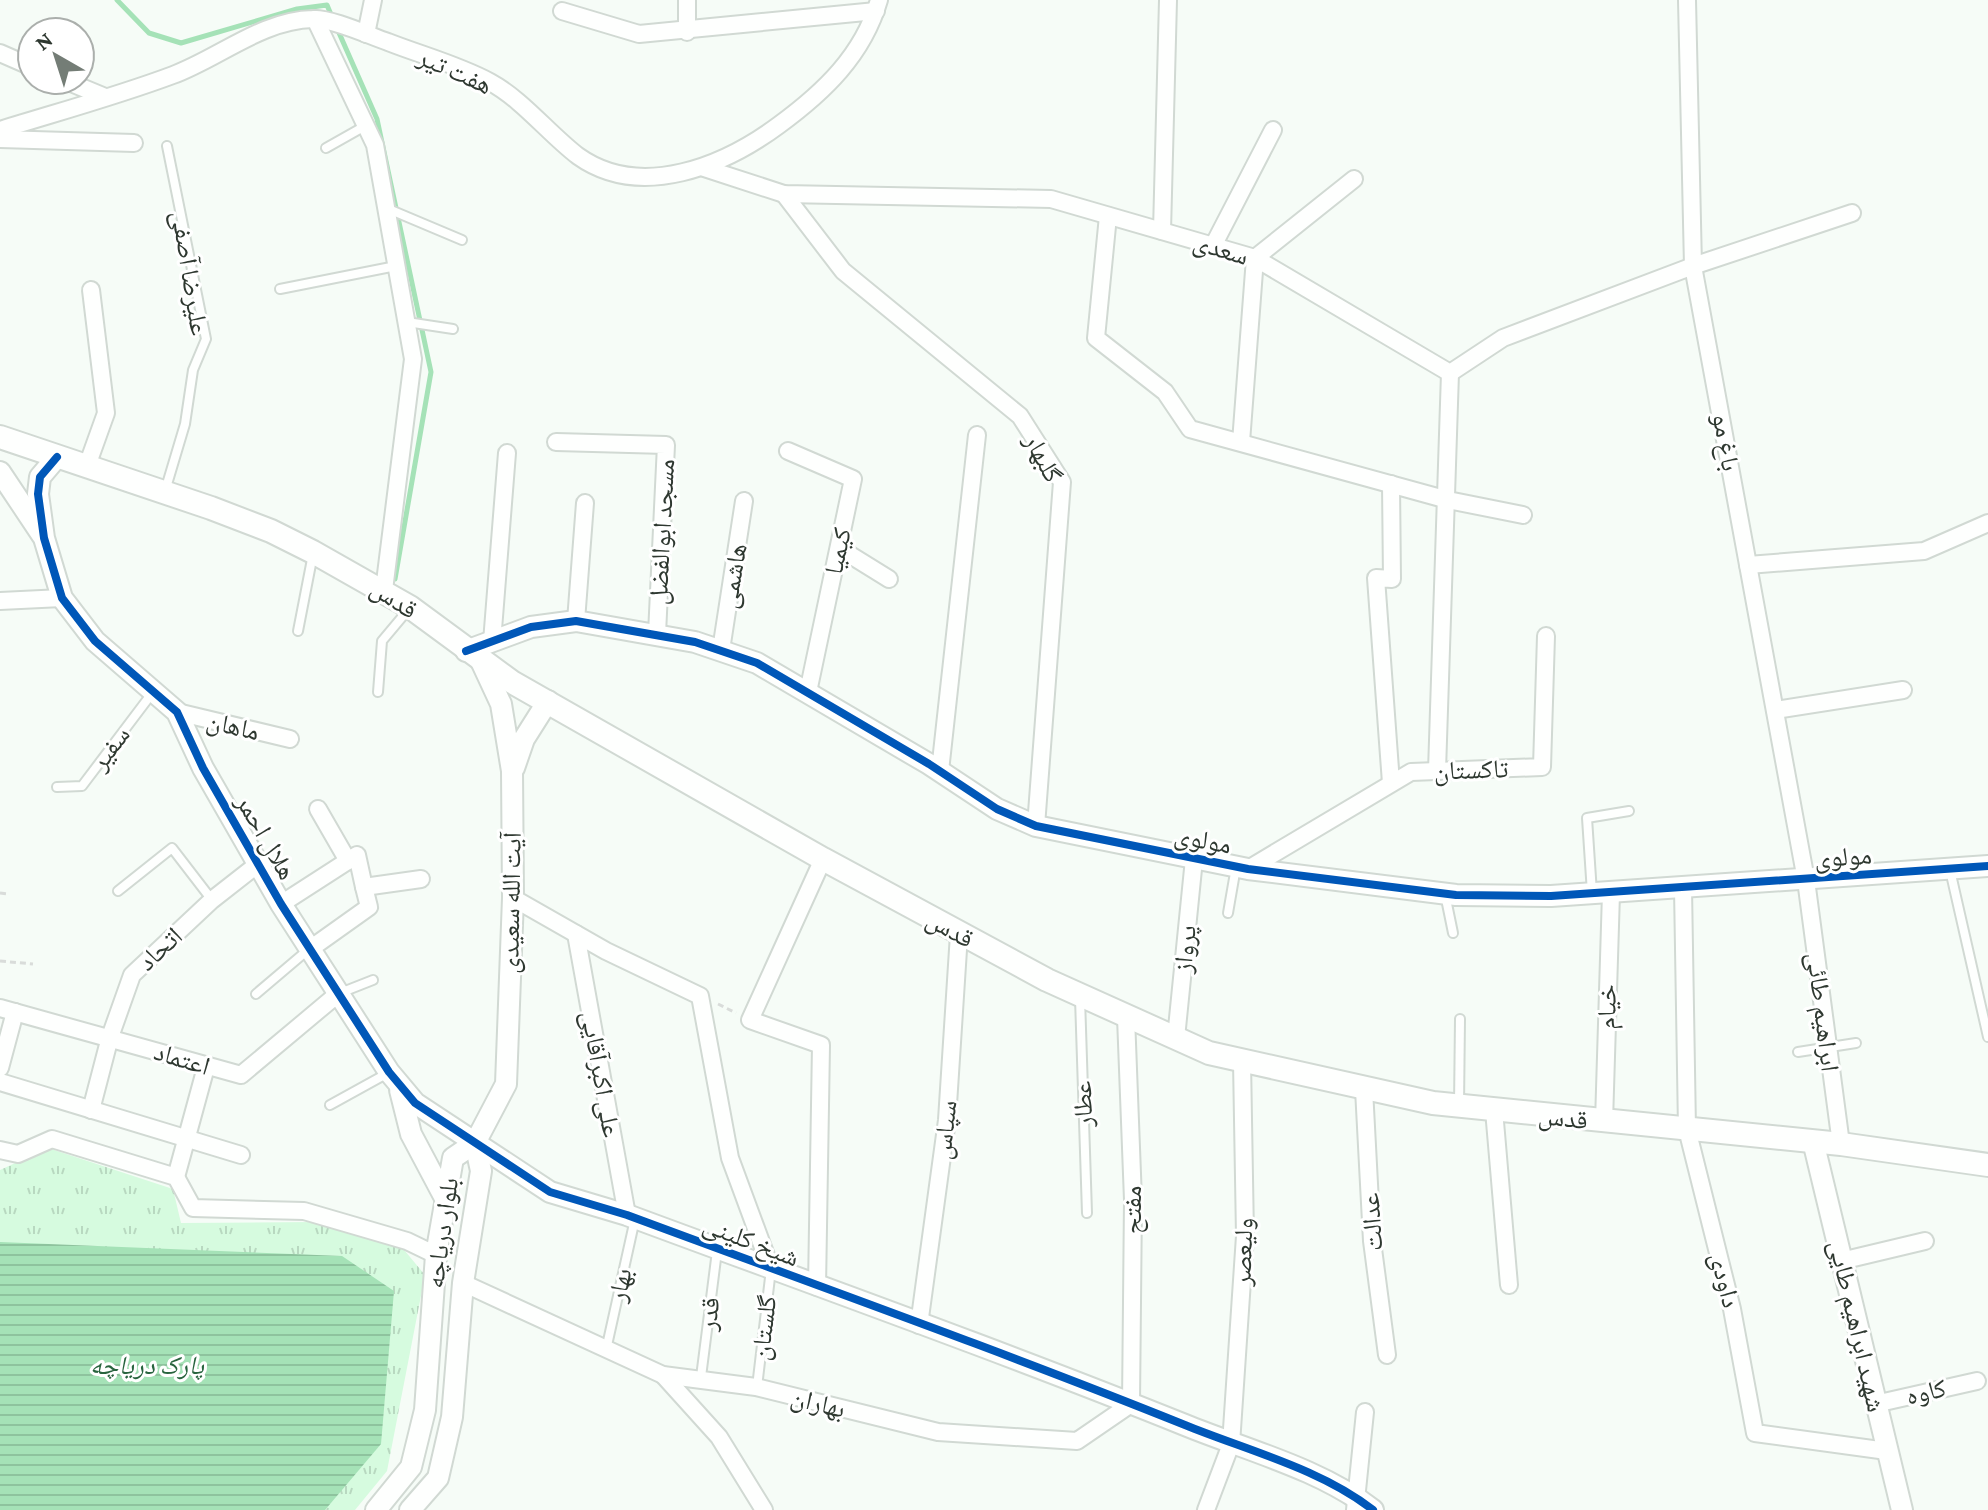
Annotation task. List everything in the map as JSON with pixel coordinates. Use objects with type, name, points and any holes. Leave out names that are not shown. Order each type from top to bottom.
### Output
[{"type":"main road","name":"قدس","points":[[0,437],[165,492],[271,531],[313,552],[384,590],[480,651],[548,701],[823,859],[959,934],[1079,995],[1209,1053],[1364,1089],[1459,1106],[1841,1144],[1988,1165]]},
{"type":"street","points":[[366,34],[373,0]]},
{"type":"street","points":[[687,0],[687,32]]},
{"type":"street","points":[[1162,231],[1168,0]]},
{"type":"street","name":"باغ مو","points":[[1687,0],[1693,266],[1806,880]]},
{"type":"street","points":[[562,11],[639,34],[687,32],[878,6]]},
{"type":"street","name":"هفت تیر","points":[[0,130],[176,74],[273,29],[329,23],[491,82],[580,157],[619,176],[658,175],[704,168],[747,149],[844,69],[860,46],[878,6]]},
{"type":"street","points":[[329,23],[375,145],[389,210],[396,266],[410,323],[413,359],[384,590]]},
{"type":"street","points":[[96,93],[105,97]]},
{"type":"street","points":[[1213,246],[1273,130]]},
{"type":"street","points":[[0,139],[134,143]]},
{"type":"street","name":"سعدی","points":[[704,168],[784,194],[1051,199],[1255,258],[1450,373]]},
{"type":"street","points":[[1241,442],[1255,258],[1354,179]]},
{"type":"street","name":"گلبهار","points":[[784,194],[843,271],[1020,416],[1062,482],[1036,826]]},
{"type":"street","points":[[1437,771],[1450,373],[1503,338],[1693,266],[1852,213]]},
{"type":"street","points":[[1108,216],[1096,338],[1165,392],[1190,429],[1448,500],[1523,515]]},
{"type":"street","points":[[87,466],[106,413],[91,290]]},
{"type":"street","points":[[940,771],[977,435]]},
{"type":"street","name":"مسجد ابوالفضل","points":[[556,442],[666,445],[657,634]]},
{"type":"street","name":"کیمیا","points":[[788,451],[853,479],[808,692]]},
{"type":"street","points":[[480,651],[507,453]]},
{"type":"street","points":[[44,538],[38,494],[40,477],[57,457]]},
{"type":"street","points":[[0,472],[44,538]]},
{"type":"street","points":[[1391,484],[1392,579],[1376,578],[1391,783]]},
{"type":"street","name":"هاشمی","points":[[721,650],[744,501]]},
{"type":"street","points":[[576,621],[585,503]]},
{"type":"street","points":[[1748,565],[1924,551],[1988,523]]},
{"type":"street","name":"هلال احمر","points":[[44,538],[62,598],[95,641],[177,712],[203,768],[281,904],[393,1077],[415,1103],[475,1143]]},
{"type":"street","points":[[839,548],[889,579]]},
{"type":"street","points":[[0,601],[62,598]]},
{"type":"street","name":"مولوی","points":[[480,651],[531,627],[576,621],[657,634],[721,650],[757,663],[940,771],[997,809],[1036,826],[1242,868],[1445,894],[1601,893],[1988,866]]},
{"type":"street","name":"تاکستان","points":[[1242,868],[1411,772],[1542,767],[1546,636]]},
{"type":"street","name":"آیت الله سعیدی","points":[[475,1143],[506,1084],[513,898],[512,771],[501,704],[480,651]]},
{"type":"street","points":[[1775,710],[1903,690]]},
{"type":"street","points":[[512,771],[524,739],[548,701]]},
{"type":"street","name":"ماهان","points":[[177,712],[290,739]]},
{"type":"street","points":[[318,809],[348,861]]},
{"type":"street","points":[[281,904],[357,855],[369,907],[310,949]]},
{"type":"street","points":[[817,1287],[821,1045],[750,1020],[823,859]]},
{"type":"street","name":"پرواز","points":[[1176,1038],[1194,859]]},
{"type":"street","name":"اتحاد","points":[[91,1110],[110,1037],[132,975],[212,900],[258,864]]},
{"type":"street","points":[[364,887],[421,879]]},
{"type":"street","name":"ابراهیم طائی","points":[[1806,880],[1841,1144]]},
{"type":"street","points":[[1683,888],[1687,1129]]},
{"type":"street","name":"خیام","points":[[1601,893],[1604,1122]]},
{"type":"street","points":[[513,898],[576,934],[700,996],[730,1158],[771,1269]]},
{"type":"street","name":"علی اکبرآقایی","points":[[576,934],[631,1217]]},
{"type":"street","name":"سپاس","points":[[919,1325],[947,1120],[959,934]]},
{"type":"street","name":"اعتماد","points":[[7,1010],[241,1075],[339,993]]},
{"type":"street","points":[[0,1068],[7,1010]]},
{"type":"street","name":"مفتح","points":[[1126,1017],[1133,1200],[1131,1404]]},
{"type":"street","name":"ولیعصر","points":[[1206,1510],[1231,1444],[1245,1236],[1242,1061]]},
{"type":"street","points":[[206,1067],[176,1177],[193,1208],[304,1211],[407,1241],[436,1255]]},
{"type":"street","points":[[393,1077],[411,1134],[446,1200]]},
{"type":"street","points":[[0,1082],[241,1155]]},
{"type":"street","name":"عدالت","points":[[1364,1089],[1372,1241],[1387,1355]]},
{"type":"street","points":[[1494,1110],[1509,1285]]},
{"type":"street","name":"داودی","points":[[1687,1129],[1732,1309],[1755,1433],[1887,1451]]},
{"type":"street","points":[[0,1150],[18,1154],[52,1139],[176,1177]]},
{"type":"street","name":"شهید ابراهیم طایی","points":[[1813,1141],[1902,1510]]},
{"type":"street","name":"بلوار دریاچه","points":[[376,1510],[411,1467],[425,1410],[436,1255],[453,1158],[475,1143],[481,1171],[463,1283],[452,1417],[438,1478],[410,1510]]},
{"type":"street","name":"شیخ کلینی","points":[[475,1143],[550,1192],[631,1217],[1131,1404],[1231,1444],[1373,1510]]},
{"type":"street","points":[[1841,1261],[1925,1241]]},
{"type":"street","points":[[463,1283],[663,1375],[719,1437],[764,1510]]},
{"type":"street","name":"بهاران","points":[[663,1375],[701,1377],[756,1387],[938,1432],[1077,1441],[1131,1404]]},
{"type":"street","name":"کاوه","points":[[1875,1404],[1977,1381]]},
{"type":"street","points":[[1356,1503],[1365,1412]]},
{"type":"lane","points":[[326,148],[366,125]]},
{"type":"lane","name":"علیرضا آصفی","points":[[165,492],[185,424],[193,370],[206,339],[167,146]]},
{"type":"lane","points":[[389,210],[462,240]]},
{"type":"lane","points":[[280,289],[396,266]]},
{"type":"lane","points":[[410,323],[453,329]]},
{"type":"lane","points":[[298,631],[313,552]]},
{"type":"lane","points":[[378,692],[382,641],[410,607]]},
{"type":"lane","name":"سفیر","points":[[57,787],[82,786],[154,691]]},
{"type":"lane","points":[[1601,893],[1587,818],[1629,811]]},
{"type":"lane","points":[[118,891],[172,848],[212,900]]},
{"type":"lane","points":[[1228,913],[1242,868]]},
{"type":"lane","points":[[1949,869],[1988,1037]]},
{"type":"lane","points":[[1445,894],[1453,933]]},
{"type":"lane","points":[[256,994],[310,949]]},
{"type":"lane","points":[[339,993],[373,980]]},
{"type":"lane","name":"عطار","points":[[1079,995],[1087,1213]]},
{"type":"lane","points":[[1459,1106],[1460,1019]]},
{"type":"lane","points":[[1798,1052],[1856,1043]]},
{"type":"lane","points":[[330,1105],[393,1077]]},
{"type":"lane","name":"بهار","points":[[606,1351],[631,1217]]},
{"type":"lane","name":"قدر","points":[[701,1377],[717,1250]]},
{"type":"lane","name":"گلستان","points":[[756,1387],[771,1269]]},
{"type":"path","points":[[0,893],[8,894]]},
{"type":"path","points":[[0,961],[33,964]]},
{"type":"path","points":[[700,996],[750,1020]]},
{"type":"green space","name":"پارک دریاچه","points":[[48,1148],[173,1189],[181,1223],[315,1222],[400,1245],[425,1275],[387,1471],[355,1510],[0,1510],[0,1170]]},
{"type":"shaded area","name":"پارک دریاچه","points":[[0,1242],[342,1256],[394,1291],[381,1444],[325,1510],[0,1510]]},
{"type":"waterway","points":[[117,0],[149,33],[181,43],[297,9],[327,5],[332,17]]},
{"type":"waterway","points":[[336,26],[377,119],[431,372],[395,579]]},
{"type":"cycle path","points":[[57,457],[40,477],[38,494],[44,538],[62,598],[95,641],[177,712],[203,768],[281,904],[389,1072],[415,1103],[550,1192],[627,1215],[977,1344],[1307,1472],[1373,1510]]},
{"type":"cycle path","points":[[466,651],[531,627],[576,621],[695,642],[757,663],[929,764],[997,809],[1036,826],[1248,869],[1456,895],[1551,896],[1988,866]]}]
